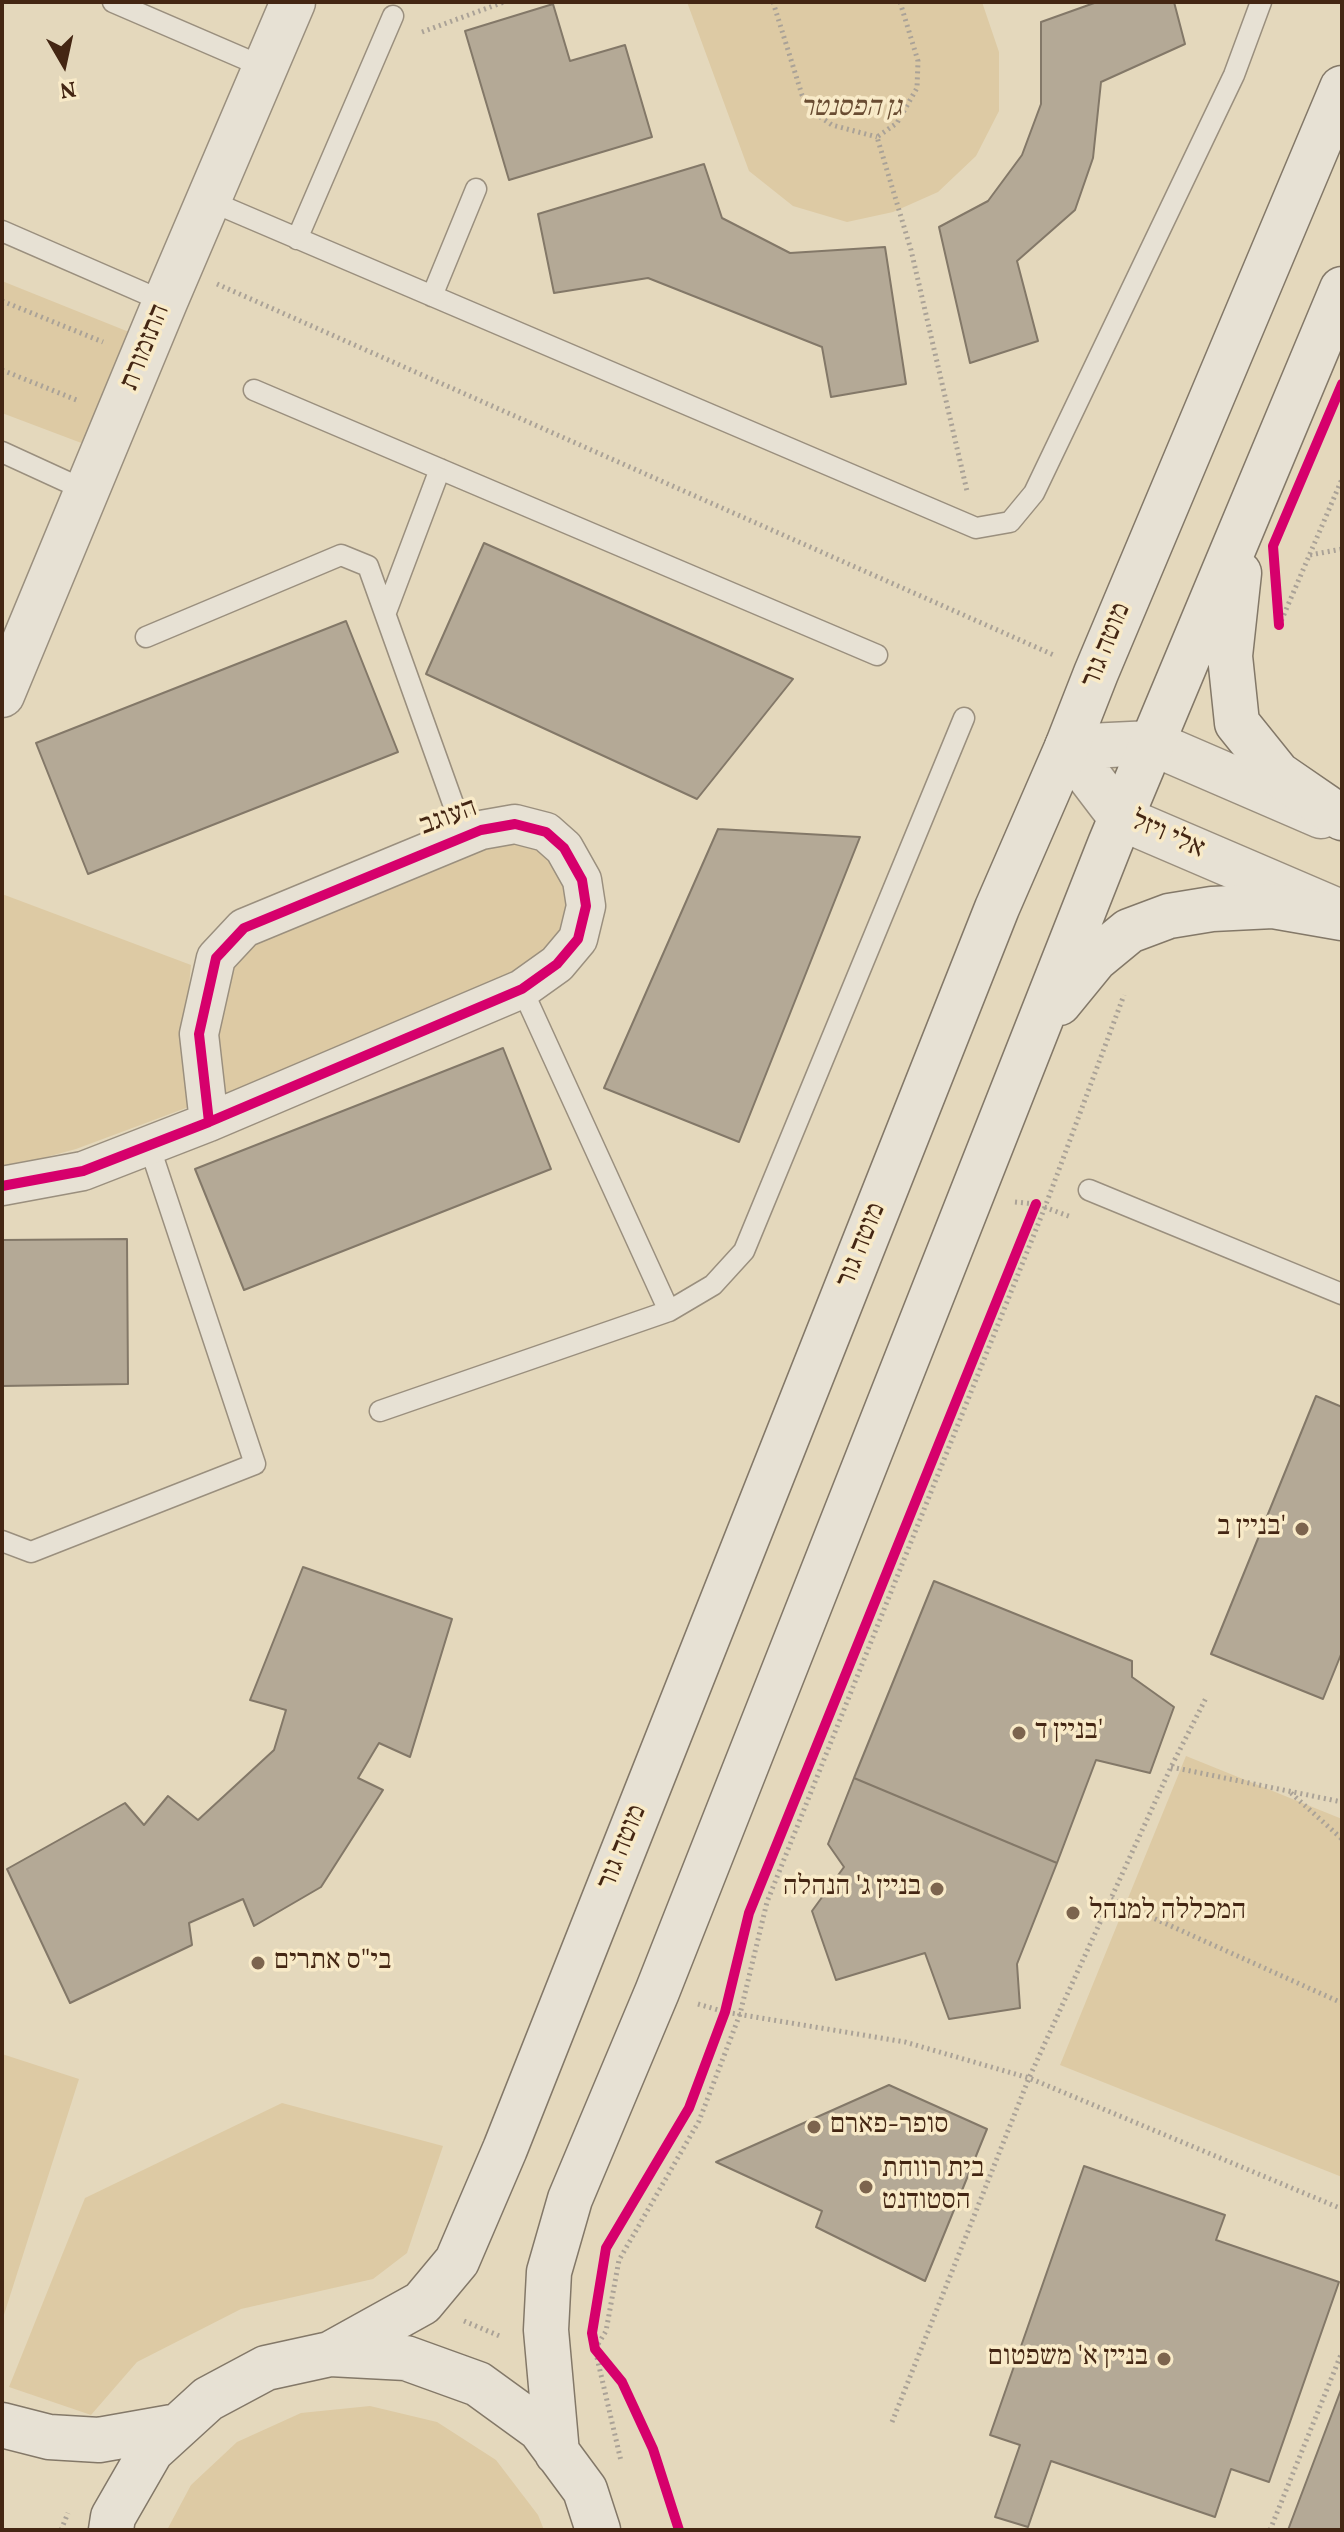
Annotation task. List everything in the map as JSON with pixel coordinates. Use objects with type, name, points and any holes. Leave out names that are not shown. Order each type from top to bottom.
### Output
[{"type":"main road","name":"התזמורת","points":[[2,695],[293,2]]},
{"type":"main road","name":"מוטה גור","points":[[330,2354],[422,2303],[457,2261],[505,2149],[997,908],[1342,88]]},
{"type":"main road","points":[[557,2453],[546,2356],[549,2272],[570,2199],[657,1992],[1121,818],[1342,289]]},
{"type":"main road","points":[[1245,523],[1230,656],[1237,723],[1278,774],[1342,818]]},
{"type":"main road","points":[[1067,747],[1152,743],[1342,825]]},
{"type":"main road","name":"אלי ויזל","points":[[1067,747],[1121,818],[1342,916]]},
{"type":"main road","points":[[1033,1036],[1095,959],[1129,931],[1160,919],[1212,909],[1273,906],[1342,916]]},
{"type":"main road","points":[[111,2530],[113,2517],[151,2451],[208,2399],[266,2368],[330,2354],[406,2358],[478,2384],[540,2429],[585,2490],[598,2530]]},
{"type":"main road","points":[[2,2425],[49,2437],[99,2440],[178,2426]]},
{"type":"street","name":"העוגב","points":[[2,1186],[83,1171],[209,1122],[522,989],[557,964],[578,939],[586,906],[582,880],[564,848],[546,832],[515,824],[481,830],[244,928],[216,958],[199,1034],[209,1122]]},
{"type":"lane","points":[[113,2],[266,68]]},
{"type":"lane","points":[[210,201],[976,528],[1010,522],[1034,493],[1234,75],[1261,2]]},
{"type":"lane","points":[[297,239],[393,16]]},
{"type":"lane","points":[[432,296],[476,189]]},
{"type":"lane","points":[[2,231],[173,285]]},
{"type":"lane","points":[[254,390],[877,655]]},
{"type":"lane","points":[[2,452],[87,491]]},
{"type":"lane","points":[[386,612],[440,469]]},
{"type":"lane","points":[[146,637],[341,555],[368,566],[465,837]]},
{"type":"lane","points":[[380,1411],[669,1311],[713,1285],[744,1251],[964,718]]},
{"type":"lane","points":[[522,989],[669,1311]]},
{"type":"lane","points":[[2,1541],[31,1552],[255,1464],[149,1145]]},
{"type":"lane","points":[[1089,1190],[1342,1294]]},
{"type":"path","points":[[381,46],[504,2]]},
{"type":"path","points":[[773,2],[802,95],[813,112],[832,125],[877,137],[897,123],[917,88],[918,61],[900,2]]},
{"type":"path","points":[[877,137],[911,250],[976,528]]},
{"type":"path","points":[[173,285],[1096,673]]},
{"type":"path","points":[[2,301],[108,344]]},
{"type":"path","points":[[2,370],[83,403]]},
{"type":"path","points":[[1273,639],[1342,479]]},
{"type":"path","points":[[1309,555],[1342,549]]},
{"type":"path","points":[[1277,594],[1279,625]]},
{"type":"path","points":[[595,2349],[606,2331],[619,2260],[699,2121],[740,2014],[767,1902],[1039,1222],[1126,988]]},
{"type":"path","points":[[821,1736],[1036,1204]]},
{"type":"path","points":[[892,2422],[1029,2078],[1171,1767],[1206,1698]]},
{"type":"path","points":[[1171,1767],[1342,1802]]},
{"type":"path","points":[[1291,1792],[1342,1839]]},
{"type":"path","points":[[1111,1899],[1342,2003]]},
{"type":"path","points":[[657,1992],[725,2012],[905,2042],[1029,2078],[1342,2209]]},
{"type":"path","points":[[720,2026],[728,1998]]},
{"type":"path","points":[[592,2333],[595,2349],[613,2371]]},
{"type":"path","points":[[1270,2530],[1342,2352]]},
{"type":"green space","name":"גן הפסנטר","points":[[687,2],[982,2],[999,52],[999,111],[976,156],[938,192],[893,212],[847,222],[793,206],[749,171]]},
{"type":"green space","points":[[2,281],[134,334],[84,444],[2,413]]},
{"type":"green space","points":[[484,841],[540,843],[571,884],[568,933],[516,979],[219,1105],[211,1035],[226,963],[251,938]]},
{"type":"green space","points":[[2,894],[191,965],[185,1027],[194,1105],[76,1149],[2,1169]]},
{"type":"green space","points":[[1186,1756],[1342,1819],[1342,2177],[1060,2065]]},
{"type":"green space","points":[[2,2054],[79,2079],[2,2321]]},
{"type":"green space","points":[[282,2103],[443,2146],[407,2253],[373,2279],[241,2309],[137,2362],[91,2415],[9,2387],[85,2198]]},
{"type":"green space","points":[[370,2406],[437,2422],[496,2460],[538,2515],[544,2530],[167,2530],[191,2485],[237,2442],[301,2413]]},
{"type":"building","points":[[1097,2],[1174,2],[1185,44],[1101,82],[1093,158],[1075,210],[1017,261],[1038,341],[970,363],[939,227],[988,201],[1022,155],[1041,104],[1041,22]]},
{"type":"building","points":[[553,4],[570,61],[625,45],[652,137],[509,180],[465,31]]},
{"type":"building","points":[[704,164],[722,218],[790,253],[885,247],[906,384],[831,397],[822,347],[648,278],[554,293],[538,214]]},
{"type":"building","points":[[484,543],[793,679],[697,799],[426,674]]},
{"type":"building","points":[[346,621],[398,752],[88,874],[36,743]]},
{"type":"building","points":[[718,829],[860,837],[739,1142],[604,1088]]},
{"type":"building","points":[[503,1048],[551,1169],[244,1290],[195,1169]]},
{"type":"building","points":[[127,1239],[128,1384],[2,1386],[2,1240]]},
{"type":"building","name":"בניין ב'","points":[[1316,1396],[1342,1407],[1342,1652],[1323,1699],[1211,1654]]},
{"type":"building","points":[[303,1567],[452,1619],[410,1757],[379,1743],[358,1778],[383,1790],[321,1887],[254,1926],[243,1899],[189,1923],[192,1945],[70,2003],[7,1869],[125,1803],[144,1825],[168,1796],[198,1820],[274,1750],[286,1710],[250,1700]]},
{"type":"building","name":"בניין ד'","points":[[934,1581],[1132,1661],[1132,1677],[1174,1707],[1150,1773],[1096,1760],[1057,1863],[854,1778]]},
{"type":"building","name":"בניין ג' הנהלה","points":[[854,1778],[1057,1863],[1017,1964],[1020,2008],[949,2019],[925,1953],[836,1980],[812,1911],[844,1867],[828,1844]]},
{"type":"building","name":"בית רווחת הסטודנט","points":[[889,2085],[987,2129],[925,2281],[816,2227],[822,2211],[716,2162]]},
{"type":"building","name":"בניין א' משפטום","points":[[1084,2166],[1225,2215],[1216,2240],[1339,2282],[1269,2482],[1231,2469],[1215,2517],[1051,2461],[1028,2527],[995,2517],[1020,2445],[990,2435]]},
{"type":"building","points":[[1342,2387],[1342,2530],[1288,2530]]},
{"type":"cycle path","points":[[1279,625],[1273,546],[1342,384]]},
{"type":"cycle path","points":[[2,1186],[83,1171],[209,1122],[522,989],[557,964],[578,939],[586,906],[582,880],[564,848],[546,832],[515,824],[481,830],[244,928],[216,958],[199,1034],[209,1122]]},
{"type":"cycle path","points":[[679,2530],[653,2449],[622,2382],[595,2349],[592,2333],[606,2248],[689,2108],[725,2012],[749,1913],[1036,1204]]},
{"type":"place","name":"בניין ב'","points":[[1302,1529]]},
{"type":"place","name":"בניין ד'","points":[[1019,1733]]},
{"type":"place","name":"בניין ג' הנהלה","points":[[937,1889]]},
{"type":"place","name":"המכללה למנהל","points":[[1073,1913]]},
{"type":"place","name":"בי\"ס אתרים","points":[[258,1963]]},
{"type":"place","name":"סופר-פארם","points":[[814,2127]]},
{"type":"place","name":"בית רווחת הסטודנט","points":[[866,2187]]},
{"type":"place","name":"בניין א' משפטום","points":[[1164,2359]]}]
